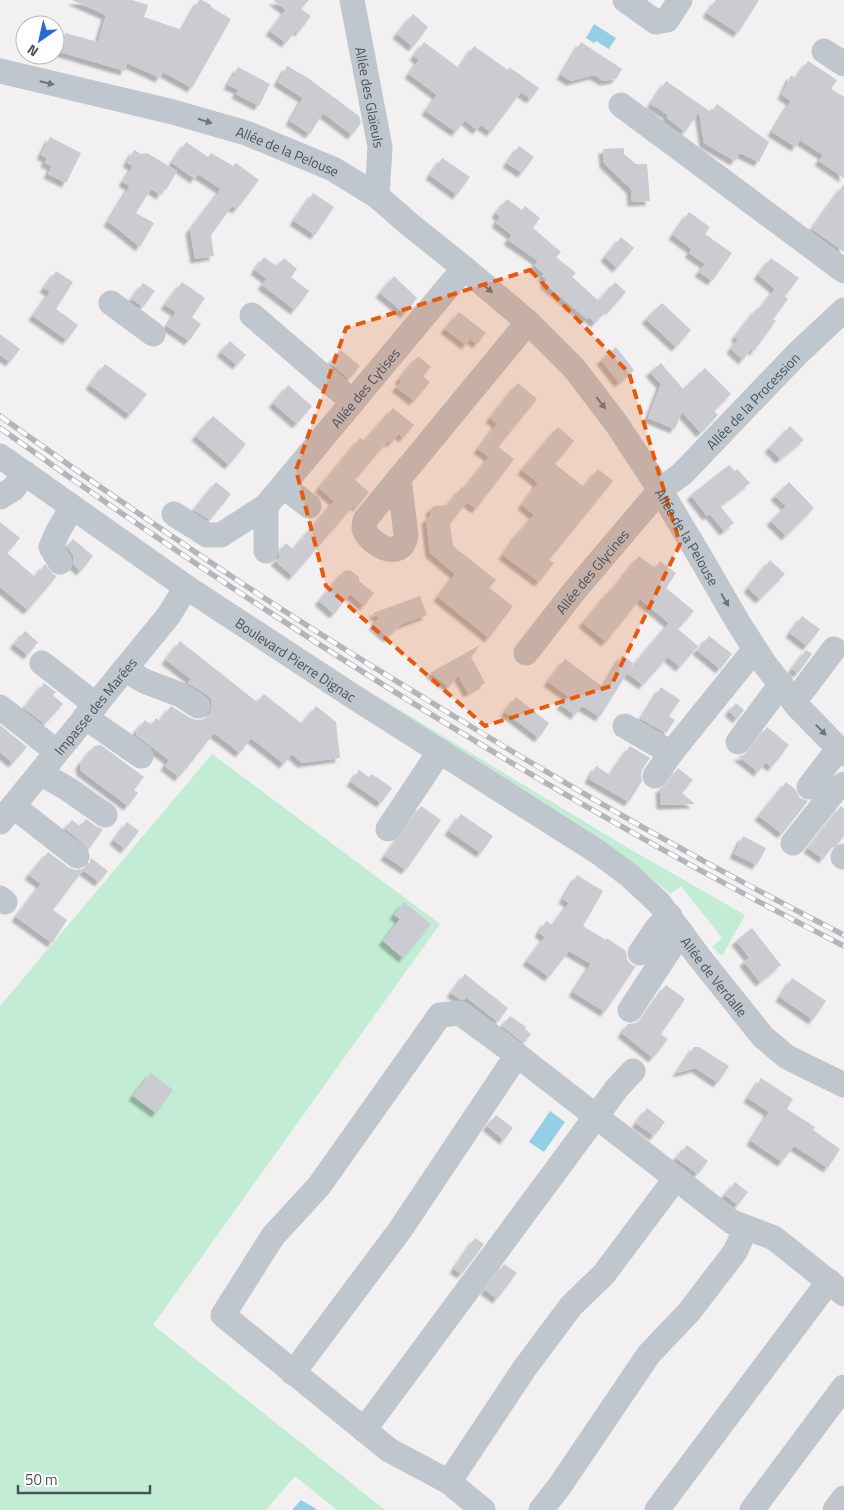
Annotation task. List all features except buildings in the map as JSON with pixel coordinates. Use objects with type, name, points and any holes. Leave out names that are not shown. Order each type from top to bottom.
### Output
[{"type":"street","name":"Allée des Glaïeuls","points":[[352,0],[380,147],[377,196]]},
{"type":"street","points":[[624,0],[656,22],[667,20],[680,0]]},
{"type":"street","name":"Allée de la Pelouse","points":[[0,71],[173,112],[246,133],[333,169],[377,196],[528,322],[574,368],[616,422],[660,490],[757,653],[788,693],[841,751]]},
{"type":"street","points":[[621,104],[844,271]]},
{"type":"street","name":"Allée des Cytises","points":[[174,514],[207,535],[221,535],[266,506],[464,268]]},
{"type":"street","points":[[111,302],[153,334]]},
{"type":"street","name":"Allée de la Procession","points":[[660,490],[682,474],[797,354],[844,310]]},
{"type":"street","points":[[252,314],[353,402]]},
{"type":"street","points":[[399,478],[528,322]]},
{"type":"street","name":"Boulevard Pierre Dignac","points":[[0,456],[186,587],[598,852]]},
{"type":"street","points":[[0,497],[13,489],[25,473]]},
{"type":"street","points":[[283,486],[309,506]]},
{"type":"street","name":"Allée des Glycines","points":[[526,653],[576,589],[660,490]]},
{"type":"street","points":[[266,506],[266,551]]},
{"type":"street","points":[[60,562],[51,547],[56,533],[72,507]]},
{"type":"street","name":"Impasse des Marées","points":[[7,814],[169,615],[186,587]]},
{"type":"street","points":[[738,742],[834,649]]},
{"type":"street","points":[[655,776],[676,754],[757,653]]},
{"type":"street","points":[[42,663],[90,711],[141,756]]},
{"type":"street","points":[[125,669],[144,681],[181,695],[198,706]]},
{"type":"street","points":[[0,707],[57,752]]},
{"type":"street","points":[[625,726],[676,754]]},
{"type":"street","points":[[388,829],[440,751]]},
{"type":"street","points":[[809,787],[841,751]]},
{"type":"street","points":[[40,773],[68,789],[105,815]]},
{"type":"street","points":[[793,843],[836,789],[844,784]]},
{"type":"street","points":[[7,814],[77,856]]},
{"type":"street","name":"Allée de Verdalle","points":[[598,852],[630,876],[659,903],[699,957],[763,1037],[787,1057],[844,1085]]},
{"type":"street","points":[[640,953],[657,928],[676,924]]},
{"type":"street","points":[[626,1005],[676,924]]},
{"type":"street","points":[[483,1510],[449,1482],[389,1450],[223,1315],[274,1236],[319,1186],[440,1015],[460,1013],[597,1116],[732,1222],[774,1238],[836,1288],[657,1510]]},
{"type":"street","points":[[292,1373],[400,1230],[517,1055]]},
{"type":"street","points":[[364,1430],[617,1088],[633,1070]]},
{"type":"street","points":[[449,1482],[524,1369],[571,1306],[604,1274],[676,1178]]},
{"type":"street","points":[[541,1510],[649,1354],[689,1312],[735,1252],[746,1228]]},
{"type":"street","points":[[752,1510],[844,1387]]},
{"type":"street","points":[[835,1510],[844,1498]]},
{"type":"highlighted area","points":[[530,270],[629,373],[680,544],[611,686],[485,726],[326,586],[296,470],[346,328]]},
{"type":"green space","points":[[375,695],[628,848],[745,915],[722,956],[712,947],[722,938],[681,886],[671,894],[607,843],[392,708]]},
{"type":"green space","points":[[212,754],[440,924],[153,1325],[385,1510],[337,1510],[295,1476],[266,1510],[0,1510],[0,1006]]},
{"type":"water","points":[[594,24],[616,38],[609,49],[596,41],[594,43],[586,38]]},
{"type":"water","points":[[550,1111],[565,1122],[544,1152],[529,1142]]},
{"type":"water","points":[[301,1500],[315,1508],[317,1510],[292,1510]]},
{"type":"railway","points":[[0,416],[215,565],[299,621],[380,671],[603,805],[844,935]]},
{"type":"railway","points":[[0,428],[203,569],[412,703],[626,829],[844,946]]}]
